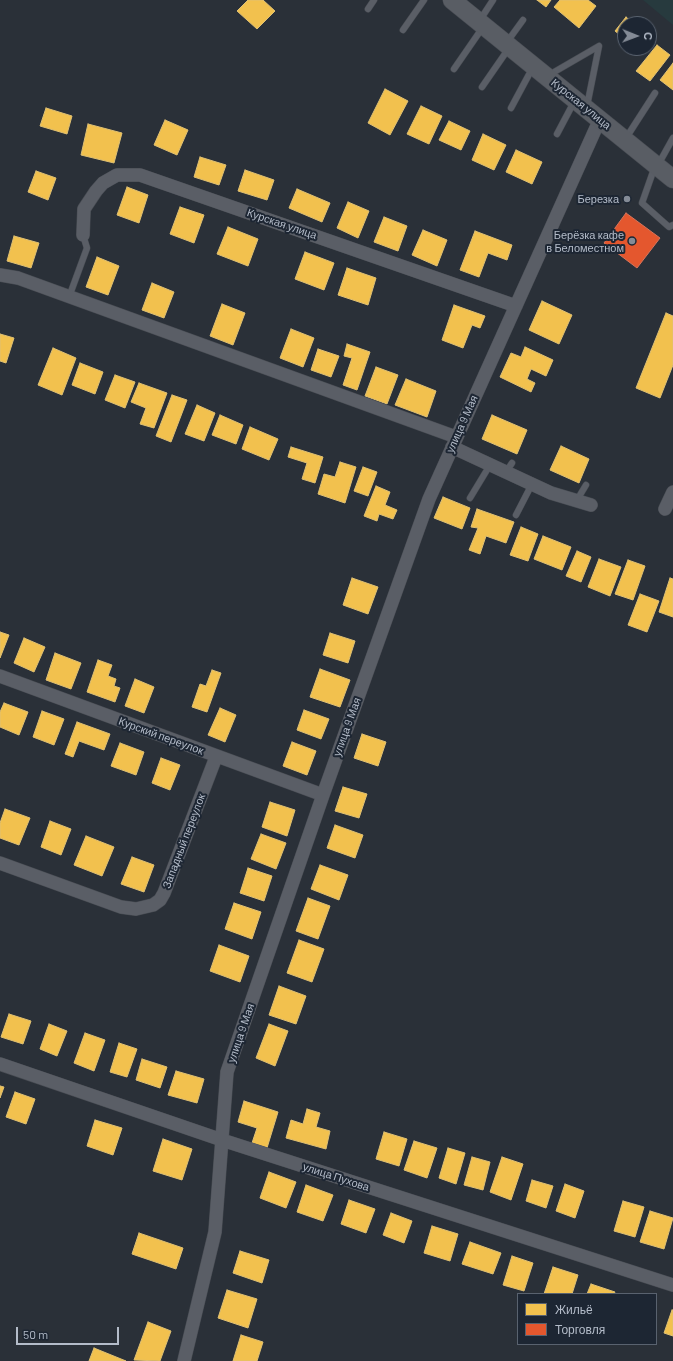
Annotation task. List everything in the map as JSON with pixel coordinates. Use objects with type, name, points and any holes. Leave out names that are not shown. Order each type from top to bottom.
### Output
[{"type":"street","name":"Курская улица","points":[[452,0],[673,179]]},
{"type":"street","name":"улица 9 Мая","points":[[184,1361],[215,1232],[227,1072],[322,796],[428,499],[600,119]]},
{"type":"street","name":"Курская улица","points":[[84,235],[84,209],[96,191],[103,184],[117,175],[140,175],[516,306]]},
{"type":"street","points":[[0,276],[18,278],[454,442],[490,464],[509,467],[532,484],[551,493],[591,505]]},
{"type":"street","points":[[666,509],[673,492]]},
{"type":"street","name":"Курский переулок","points":[[0,676],[322,796]]},
{"type":"street","name":"Западный переулок","points":[[0,863],[121,907],[136,909],[153,905],[164,894],[216,757]]},
{"type":"street","name":"улица Пухова","points":[[0,1064],[222,1140],[673,1286]]},
{"type":"lane","points":[[368,9],[374,0]]},
{"type":"lane","points":[[403,30],[424,0]]},
{"type":"lane","points":[[454,70],[493,0]]},
{"type":"lane","points":[[482,87],[523,20]]},
{"type":"lane","points":[[547,76],[599,46],[581,104],[557,134]]},
{"type":"lane","points":[[511,108],[533,65]]},
{"type":"lane","points":[[625,140],[655,93]]},
{"type":"lane","points":[[673,138],[656,165],[642,203],[668,227],[673,225]]},
{"type":"lane","points":[[69,297],[87,248],[84,235]]},
{"type":"lane","points":[[470,498],[490,464]]},
{"type":"lane","points":[[516,515],[532,484]]},
{"type":"lane","points":[[577,500],[586,485]]},
{"type":"green space","points":[[643,0],[673,0],[673,25]]},
{"type":"building: Жильё","points":[[248,0],[263,0],[275,11],[257,29],[237,11]]},
{"type":"building: Жильё","points":[[537,0],[551,0],[546,7]]},
{"type":"building: Жильё","points":[[560,0],[588,0],[596,6],[579,28],[554,7]]},
{"type":"building: Жильё","points":[[657,45],[670,55],[650,81],[636,71],[648,56],[657,56]]},
{"type":"building: Жильё","points":[[673,63],[673,90],[660,80]]},
{"type":"building: Жильё","points":[[385,89],[408,101],[390,135],[368,123]]},
{"type":"building: Жильё","points":[[421,106],[442,116],[429,144],[407,134]]},
{"type":"building: Жильё","points":[[46,108],[72,116],[67,134],[40,126]]},
{"type":"building: Жильё","points":[[165,120],[188,130],[177,155],[154,145]]},
{"type":"building: Жильё","points":[[449,121],[470,131],[461,150],[439,140]]},
{"type":"building: Жильё","points":[[88,124],[122,133],[114,163],[81,155]]},
{"type":"building: Жильё","points":[[483,134],[506,145],[494,170],[472,160]]},
{"type":"building: Жильё","points":[[516,150],[542,162],[532,184],[506,172]]},
{"type":"building: Жильё","points":[[200,157],[226,165],[219,185],[194,177]]},
{"type":"building: Жильё","points":[[245,170],[274,180],[267,200],[238,191]]},
{"type":"building: Жильё","points":[[36,171],[56,178],[48,200],[28,192]]},
{"type":"building: Жильё","points":[[127,187],[148,195],[139,223],[117,215]]},
{"type":"building: Жильё","points":[[297,189],[330,203],[322,222],[289,208]]},
{"type":"building: Жильё","points":[[348,202],[369,211],[358,238],[337,228]]},
{"type":"building: Жильё","points":[[180,207],[204,215],[194,243],[170,234]]},
{"type":"building: Жильё","points":[[384,217],[407,226],[398,251],[374,242]]},
{"type":"building: Жильё","points":[[228,227],[258,239],[248,266],[217,254]]},
{"type":"building: Жильё","points":[[423,230],[447,240],[437,266],[412,255]]},
{"type":"building: Жильё","points":[[475,231],[512,245],[507,260],[488,253],[479,277],[460,270]]},
{"type":"building: Жильё","points":[[14,236],[39,243],[31,268],[7,261]]},
{"type":"building: Жильё","points":[[305,252],[334,263],[324,290],[295,279]]},
{"type":"building: Жильё","points":[[97,257],[119,266],[108,295],[86,287]]},
{"type":"building: Жильё","points":[[347,268],[376,278],[368,305],[338,295]]},
{"type":"building: Жильё","points":[[152,283],[174,292],[164,318],[142,310]]},
{"type":"building: Жильё","points":[[542,301],[572,315],[559,344],[529,330]]},
{"type":"building: Жильё","points":[[222,304],[245,313],[233,345],[210,336]]},
{"type":"building: Жильё","points":[[454,305],[485,316],[480,328],[472,325],[463,348],[442,340]]},
{"type":"building: Жильё","points":[[666,313],[673,316],[673,365],[660,398],[636,388]]},
{"type":"building: Жильё","points":[[291,329],[314,338],[303,367],[280,358]]},
{"type":"building: Жильё","points":[[0,334],[14,338],[6,363],[0,361]]},
{"type":"building: Жильё","points":[[347,344],[370,352],[357,390],[343,385],[352,358],[344,356]]},
{"type":"building: Жильё","points":[[525,347],[553,360],[546,376],[531,369],[527,379],[535,383],[531,392],[500,377],[511,353],[521,357]]},
{"type":"building: Жильё","points":[[53,348],[76,358],[62,395],[38,385]]},
{"type":"building: Жильё","points":[[318,349],[339,356],[331,377],[311,370]]},
{"type":"building: Жильё","points":[[80,363],[103,372],[95,394],[72,385]]},
{"type":"building: Жильё","points":[[376,367],[398,375],[387,404],[365,396]]},
{"type":"building: Жильё","points":[[115,375],[135,382],[125,408],[105,400]]},
{"type":"building: Жильё","points":[[406,379],[436,391],[427,417],[395,405]]},
{"type":"building: Жильё","points":[[139,383],[167,393],[154,428],[140,424],[146,408],[131,402]]},
{"type":"building: Жильё","points":[[172,395],[187,400],[171,442],[156,436]]},
{"type":"building: Жильё","points":[[197,405],[215,413],[204,441],[185,434]]},
{"type":"building: Жильё","points":[[220,415],[243,425],[236,444],[212,435]]},
{"type":"building: Жильё","points":[[492,415],[527,430],[517,454],[482,439]]},
{"type":"building: Жильё","points":[[250,427],[278,439],[269,460],[242,449]]},
{"type":"building: Жильё","points":[[561,446],[589,459],[579,483],[550,470]]},
{"type":"building: Жильё","points":[[291,447],[323,457],[315,483],[302,479],[307,463],[288,457]]},
{"type":"building: Жильё","points":[[340,462],[356,467],[345,503],[318,494],[324,474],[335,477]]},
{"type":"building: Жильё","points":[[363,467],[377,472],[368,496],[354,491]]},
{"type":"building: Жильё","points":[[376,486],[390,492],[385,505],[397,510],[393,519],[379,514],[377,521],[364,516]]},
{"type":"building: Жильё","points":[[443,497],[470,508],[462,529],[434,518]]},
{"type":"building: Жильё","points":[[477,509],[514,522],[506,543],[486,536],[480,554],[469,550],[478,528],[471,527]]},
{"type":"building: Жильё","points":[[521,527],[538,534],[528,561],[510,555]]},
{"type":"building: Жильё","points":[[543,536],[571,547],[562,570],[534,559]]},
{"type":"building: Жильё","points":[[577,551],[591,557],[581,582],[566,576]]},
{"type":"building: Жильё","points":[[599,559],[621,567],[610,596],[588,587]]},
{"type":"building: Жильё","points":[[628,560],[645,566],[633,600],[615,594]]},
{"type":"building: Жильё","points":[[352,578],[378,587],[368,614],[343,605]]},
{"type":"building: Жильё","points":[[670,578],[673,579],[673,617],[659,612]]},
{"type":"building: Жильё","points":[[640,594],[659,601],[647,632],[628,625]]},
{"type":"building: Жильё","points":[[0,632],[9,635],[0,658]]},
{"type":"building: Жильё","points":[[330,633],[355,641],[348,663],[323,655]]},
{"type":"building: Жильё","points":[[24,638],[45,647],[34,672],[14,663]]},
{"type":"building: Жильё","points":[[55,653],[81,663],[71,689],[46,680]]},
{"type":"building: Жильё","points":[[98,660],[112,665],[108,676],[116,679],[114,686],[120,688],[115,702],[87,692]]},
{"type":"building: Жильё","points":[[320,669],[350,680],[340,707],[310,697]]},
{"type":"building: Жильё","points":[[212,670],[221,673],[207,712],[192,707],[200,684],[206,686]]},
{"type":"building: Жильё","points":[[135,679],[154,687],[144,713],[125,706]]},
{"type":"building: Жильё","points":[[4,703],[28,712],[19,735],[0,727],[0,712]]},
{"type":"building: Жильё","points":[[220,708],[236,715],[225,742],[208,735]]},
{"type":"building: Жильё","points":[[304,710],[329,719],[321,739],[297,730]]},
{"type":"building: Жильё","points":[[42,711],[64,719],[54,745],[33,737]]},
{"type":"building: Жильё","points":[[77,722],[110,734],[104,750],[79,741],[73,757],[65,754]]},
{"type":"building: Жильё","points":[[362,734],[386,742],[378,766],[354,758]]},
{"type":"building: Жильё","points":[[292,742],[316,751],[307,775],[283,766]]},
{"type":"building: Жильё","points":[[120,743],[144,752],[136,775],[111,766]]},
{"type":"building: Жильё","points":[[161,758],[180,765],[170,790],[152,783]]},
{"type":"building: Жильё","points":[[343,787],[367,794],[359,818],[335,811]]},
{"type":"building: Жильё","points":[[270,802],[295,810],[287,836],[262,827]]},
{"type":"building: Жильё","points":[[5,809],[30,818],[19,845],[0,838],[0,823]]},
{"type":"building: Жильё","points":[[50,821],[71,829],[61,855],[41,847]]},
{"type":"building: Жильё","points":[[335,825],[363,835],[355,858],[327,848]]},
{"type":"building: Жильё","points":[[261,834],[286,843],[276,869],[251,859]]},
{"type":"building: Жильё","points":[[86,836],[114,847],[102,876],[74,865]]},
{"type":"building: Жильё","points":[[132,857],[154,865],[144,892],[121,884]]},
{"type":"building: Жильё","points":[[320,865],[348,875],[339,900],[311,889]]},
{"type":"building: Жильё","points":[[248,868],[272,876],[264,901],[240,893]]},
{"type":"building: Жильё","points":[[308,898],[330,906],[318,939],[296,931]]},
{"type":"building: Жильё","points":[[234,903],[261,912],[252,939],[225,929]]},
{"type":"building: Жильё","points":[[299,940],[324,949],[312,982],[287,973]]},
{"type":"building: Жильё","points":[[219,945],[249,956],[240,982],[210,971]]},
{"type":"building: Жильё","points":[[279,986],[306,996],[296,1024],[269,1015]]},
{"type":"building: Жильё","points":[[9,1014],[31,1021],[23,1044],[1,1037]]},
{"type":"building: Жильё","points":[[49,1024],[67,1031],[57,1056],[40,1049]]},
{"type":"building: Жильё","points":[[269,1024],[288,1031],[275,1066],[256,1058]]},
{"type":"building: Жильё","points":[[85,1033],[105,1040],[94,1071],[74,1063]]},
{"type":"building: Жильё","points":[[119,1043],[137,1049],[127,1077],[110,1072]]},
{"type":"building: Жильё","points":[[142,1059],[167,1067],[160,1088],[136,1080]]},
{"type":"building: Жильё","points":[[176,1071],[204,1079],[197,1103],[168,1095]]},
{"type":"building: Жильё","points":[[0,1086],[4,1087],[0,1098]]},
{"type":"building: Жильё","points":[[15,1092],[35,1099],[26,1124],[6,1117]]},
{"type":"building: Жильё","points":[[244,1101],[278,1112],[267,1148],[252,1143],[257,1128],[238,1122]]},
{"type":"building: Жильё","points":[[307,1109],[320,1113],[316,1127],[330,1131],[326,1149],[286,1138],[291,1120],[303,1124]]},
{"type":"building: Жильё","points":[[95,1120],[122,1128],[113,1155],[87,1146]]},
{"type":"building: Жильё","points":[[384,1132],[407,1139],[399,1166],[376,1159]]},
{"type":"building: Жильё","points":[[163,1139],[192,1149],[182,1180],[153,1171]]},
{"type":"building: Жильё","points":[[414,1141],[437,1148],[427,1178],[404,1170]]},
{"type":"building: Жильё","points":[[448,1148],[465,1153],[456,1184],[439,1178]]},
{"type":"building: Жильё","points":[[472,1157],[490,1162],[483,1190],[464,1185]]},
{"type":"building: Жильё","points":[[502,1157],[523,1164],[511,1200],[490,1192]]},
{"type":"building: Жильё","points":[[269,1172],[296,1182],[286,1208],[260,1198]]},
{"type":"building: Жильё","points":[[532,1180],[553,1186],[546,1208],[526,1201]]},
{"type":"building: Жильё","points":[[565,1184],[584,1191],[575,1218],[556,1211]]},
{"type":"building: Жильё","points":[[306,1185],[333,1195],[323,1221],[297,1212]]},
{"type":"building: Жильё","points":[[349,1200],[375,1209],[366,1233],[341,1224]]},
{"type":"building: Жильё","points":[[623,1201],[644,1207],[635,1237],[614,1231]]},
{"type":"building: Жильё","points":[[650,1211],[673,1218],[664,1249],[640,1242]]},
{"type":"building: Жильё","points":[[391,1213],[412,1221],[404,1243],[383,1235]]},
{"type":"building: Жильё","points":[[432,1226],[458,1234],[450,1261],[424,1253]]},
{"type":"building: Жильё","points":[[139,1233],[183,1248],[176,1269],[132,1254]]},
{"type":"building: Жильё","points":[[470,1242],[501,1253],[493,1274],[462,1264]]},
{"type":"building: Жильё","points":[[240,1251],[269,1260],[262,1283],[233,1273]]},
{"type":"building: Жильё","points":[[512,1256],[533,1263],[524,1291],[503,1285]]},
{"type":"building: Жильё","points":[[553,1267],[578,1275],[572,1293],[544,1293]]},
{"type":"building: Жильё","points":[[591,1284],[615,1292],[614,1293],[587,1293]]},
{"type":"building: Жильё","points":[[227,1290],[257,1299],[248,1328],[218,1318]]},
{"type":"building: Жильё","points":[[673,1310],[673,1336],[664,1333]]},
{"type":"building: Жильё","points":[[148,1322],[171,1331],[160,1361],[134,1360]]},
{"type":"building: Жильё","points":[[241,1335],[263,1342],[257,1361],[233,1361]]},
{"type":"building: Жильё","points":[[94,1348],[126,1361],[89,1361]]},
{"type":"building: Торговля","name":"Берёзка кафе в Беломестном","points":[[626,213],[660,238],[637,268],[604,243]]},
{"type":"place","name":"Березка","points":[[627,199]]},
{"type":"place","name":"Берёзка кафе в Беломестном","points":[[632,241]]}]
